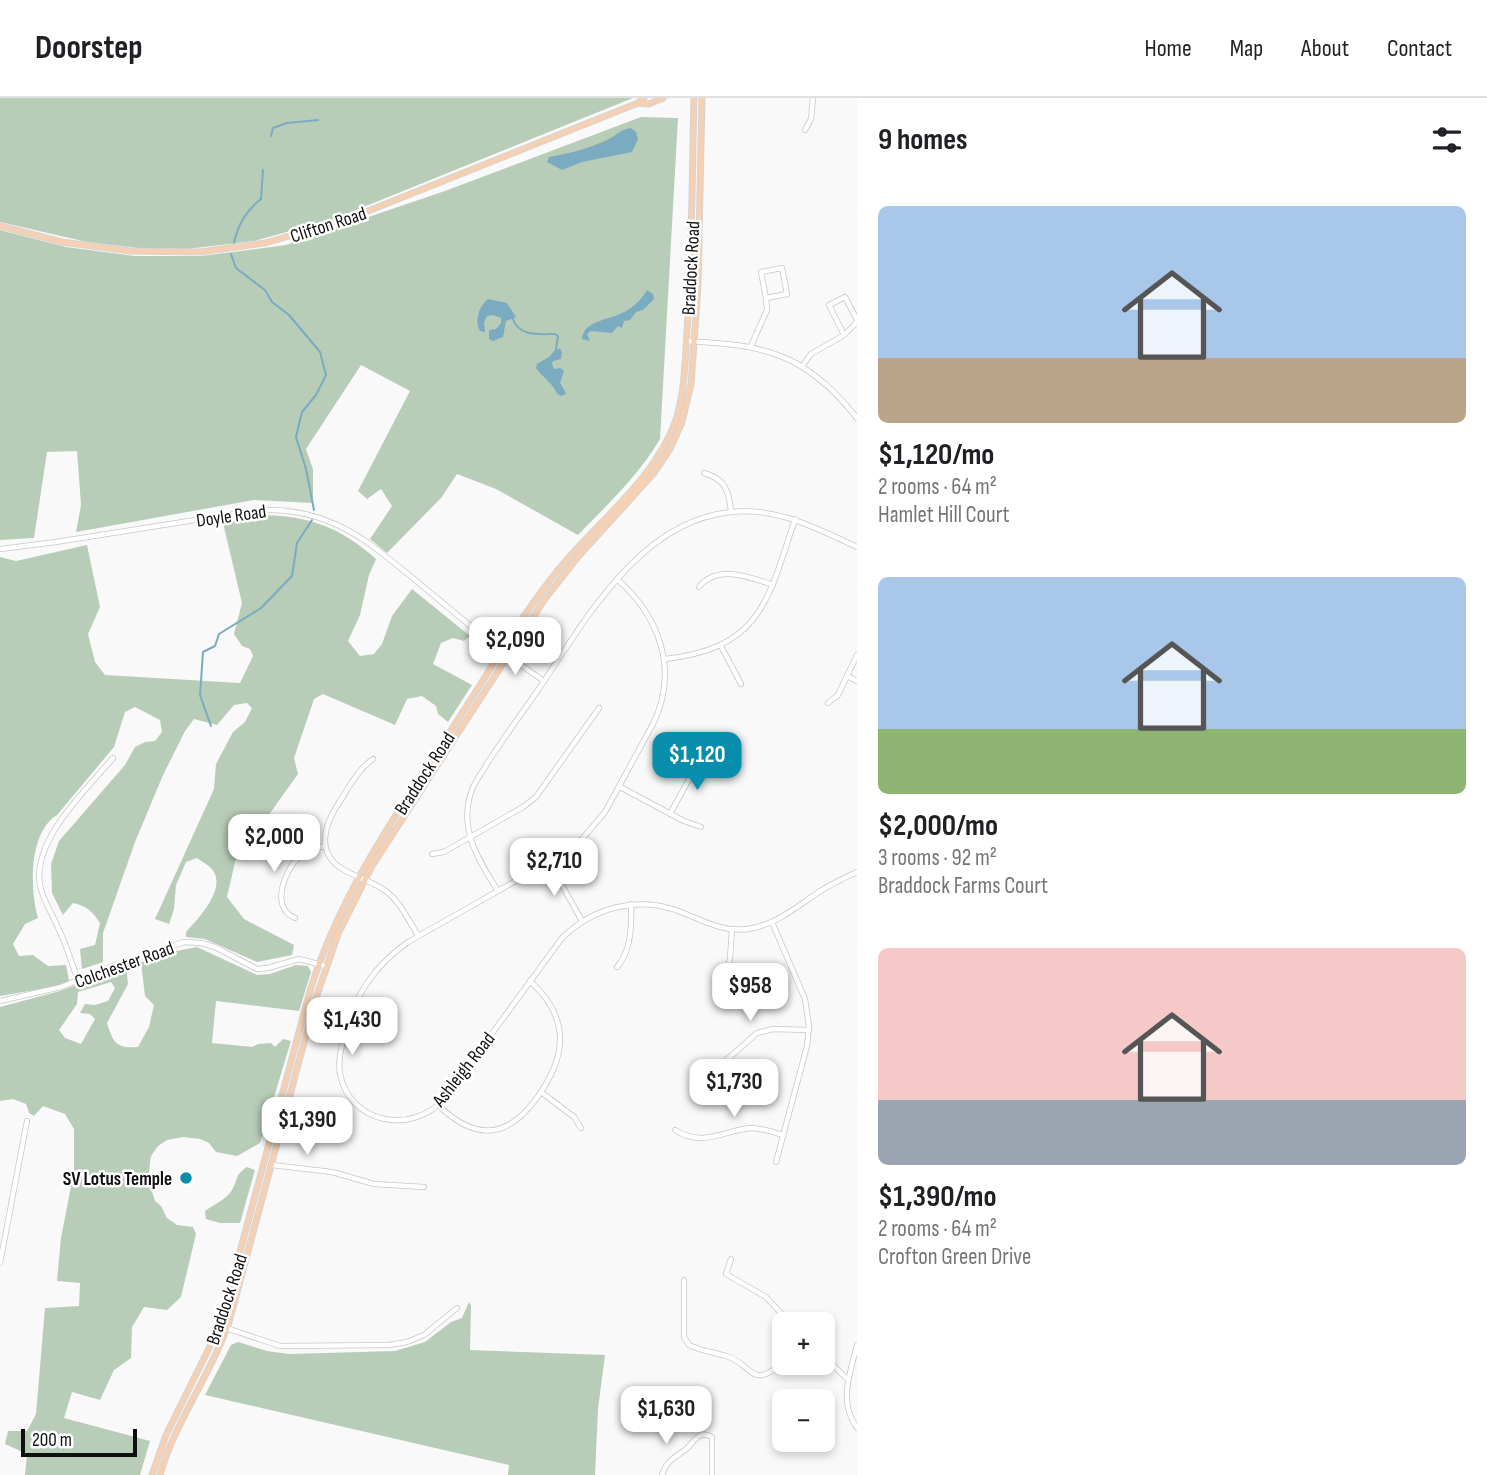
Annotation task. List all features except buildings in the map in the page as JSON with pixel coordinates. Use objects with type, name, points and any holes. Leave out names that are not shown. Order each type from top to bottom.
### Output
[{"type":"main road","name":"Clifton Road","points":[[0,226],[62,242],[130,251],[200,252],[265,243],[348,219],[641,100],[649,104],[663,98]]},
{"type":"main road","name":"Braddock Road","points":[[152,1475],[166,1435],[223,1328],[318,964],[361,878],[559,569],[647,472],[665,445],[681,401],[691,260],[694,98]]},
{"type":"main road","name":"Braddock Road","points":[[505,654],[555,585],[654,473],[670,449],[682,422],[689,396],[694,341],[700,237],[702,98]]},
{"type":"main road","name":"Braddock Road","points":[[160,1475],[171,1441],[212,1363],[272,1165],[326,967],[361,878]]},
{"type":"street","points":[[805,131],[811,119],[813,98]]},
{"type":"street","points":[[751,346],[767,310],[761,272],[782,268],[787,294],[766,298]]},
{"type":"street","points":[[803,365],[811,354],[845,335],[857,321],[845,297],[829,305],[845,335]]},
{"type":"street","points":[[686,341],[751,346],[775,352],[803,365],[825,382],[857,418]]},
{"type":"street","points":[[704,473],[725,484],[731,512]]},
{"type":"street","name":"Doyle Road","points":[[0,549],[252,511],[292,511],[322,518],[362,539],[505,654],[544,681]]},
{"type":"street","points":[[498,891],[470,838],[467,813],[473,787],[597,604],[645,550],[670,532],[699,519],[731,512],[765,512],[794,519],[857,547]]},
{"type":"street","points":[[664,659],[697,654],[721,646],[752,621],[765,604],[773,585],[794,519]]},
{"type":"street","points":[[699,587],[709,577],[727,574],[746,576],[773,585]]},
{"type":"street","name":"Ashleigh Road","points":[[618,580],[636,597],[649,615],[659,637],[664,659],[665,685],[659,710],[620,787],[589,832],[570,849],[418,936],[391,954],[374,972],[360,991],[348,1020],[340,1053],[339,1066],[343,1084],[352,1099],[377,1118],[396,1121],[422,1116],[438,1105],[562,938],[582,921],[601,912],[631,904],[654,905],[670,908],[710,925],[732,929],[752,928],[772,922],[829,886],[857,872]]},
{"type":"street","points":[[721,646],[741,684]]},
{"type":"street","points":[[828,703],[838,695],[857,655]]},
{"type":"street","points":[[847,676],[857,681]]},
{"type":"street","points":[[432,853],[444,852],[470,838],[536,797],[599,708]]},
{"type":"street","points":[[670,814],[699,762],[709,755]]},
{"type":"street","points":[[78,981],[61,933],[41,890],[39,870],[45,847],[55,830],[113,758]]},
{"type":"street","points":[[373,759],[363,767],[330,817],[324,834],[325,846],[338,866],[394,898],[418,936]]},
{"type":"street","points":[[620,787],[701,827]]},
{"type":"street","points":[[295,918],[288,915],[283,906],[284,883],[291,867],[300,857],[310,850],[325,846]]},
{"type":"street","points":[[549,862],[582,921]]},
{"type":"street","points":[[617,967],[625,955],[631,922],[631,904]]},
{"type":"street","points":[[772,922],[805,999],[809,1030],[776,1162]]},
{"type":"street","points":[[724,979],[730,959],[732,929]]},
{"type":"street","name":"Colchester Road","points":[[0,1001],[54,990],[151,953],[189,942],[215,947],[257,969],[294,959],[326,967]]},
{"type":"street","points":[[438,1105],[464,1126],[493,1131],[519,1119],[541,1093],[556,1066],[560,1051],[560,1029],[548,1001],[530,981]]},
{"type":"street","points":[[713,1072],[751,1037],[763,1031],[809,1030]]},
{"type":"street","points":[[541,1093],[574,1117],[581,1128]]},
{"type":"street","points":[[0,1263],[26,1121]]},
{"type":"street","points":[[676,1130],[689,1136],[710,1138],[751,1128],[783,1135]]},
{"type":"street","points":[[272,1165],[332,1172],[374,1184],[424,1187]]},
{"type":"street","points":[[731,1259],[726,1274],[766,1297],[780,1312]]},
{"type":"street","points":[[684,1280],[684,1336],[688,1345],[728,1357],[756,1375],[772,1371]]},
{"type":"street","points":[[223,1328],[280,1346],[389,1345],[424,1335],[457,1308]]},
{"type":"street","points":[[857,1345],[848,1381],[847,1408],[857,1428]]},
{"type":"street","points":[[835,1368],[848,1381]]},
{"type":"street","points":[[662,1475],[672,1457],[682,1453],[698,1436],[708,1434],[712,1437],[712,1475]]},
{"type":"green space","points":[[0,98],[633,98],[334,219],[254,241],[187,249],[137,248],[87,242],[0,222]]},
{"type":"green space","points":[[641,117],[678,118],[660,439],[632,477],[578,535],[496,489],[457,474],[441,498],[387,553],[370,539],[392,506],[381,489],[367,499],[358,491],[410,391],[361,365],[306,449],[313,469],[313,503],[254,500],[76,532],[81,505],[77,451],[47,452],[34,538],[0,540],[0,230],[66,247],[135,256],[201,256],[286,245],[445,191]]},
{"type":"green space","points":[[257,515],[291,517],[321,525],[349,538],[376,559],[369,575],[360,615],[348,641],[360,656],[374,654],[382,644],[392,616],[412,589],[470,636],[464,641],[453,638],[441,643],[433,664],[472,685],[448,722],[438,714],[436,706],[422,696],[407,699],[395,725],[323,694],[314,699],[294,758],[298,774],[260,827],[247,832],[236,858],[227,897],[244,919],[294,945],[292,955],[257,962],[205,939],[186,937],[186,932],[210,902],[216,884],[216,876],[211,868],[197,858],[186,862],[176,885],[174,909],[169,924],[155,919],[214,789],[216,764],[233,732],[245,722],[252,708],[247,703],[234,705],[217,725],[194,719],[163,775],[135,842],[103,933],[103,962],[82,969],[80,949],[95,945],[100,923],[89,910],[73,903],[63,915],[52,893],[51,864],[59,841],[125,765],[135,747],[155,741],[162,732],[160,720],[135,707],[125,712],[114,747],[48,823],[41,835],[36,848],[33,878],[38,918],[25,924],[13,944],[19,956],[33,955],[48,966],[66,965],[69,981],[53,987],[0,996],[0,557],[16,561],[87,545],[100,607],[88,634],[95,662],[105,675],[240,683],[253,656],[250,649],[242,646],[234,634],[242,603],[223,523]]},
{"type":"green space","points":[[197,947],[257,975],[270,974],[296,965],[308,966],[311,972],[299,1011],[216,1001],[212,1043],[252,1047],[271,1043],[275,1047],[283,1039],[291,1041],[260,1143],[237,1156],[216,1152],[209,1143],[200,1139],[183,1137],[167,1140],[158,1146],[151,1156],[148,1179],[155,1201],[167,1218],[177,1225],[193,1227],[196,1234],[181,1297],[167,1310],[144,1307],[132,1327],[131,1358],[114,1370],[100,1400],[72,1392],[64,1418],[150,1441],[140,1475],[25,1475],[27,1454],[5,1444],[8,1431],[27,1431],[36,1414],[45,1308],[79,1306],[80,1283],[57,1281],[61,1238],[74,1171],[74,1129],[65,1114],[43,1106],[34,1116],[29,1113],[26,1104],[13,1099],[0,1101],[0,1007],[60,991],[126,966],[128,984],[107,1023],[117,1043],[125,1047],[138,1047],[149,1027],[154,1005],[145,996],[141,962]],"holes":[[[111,982],[115,988],[108,1001],[95,1005],[85,1004],[80,1013],[90,1014],[95,1019],[81,1044],[65,1038],[59,1030],[77,1004],[78,992]]]},
{"type":"green space","points":[[247,1167],[255,1170],[240,1223],[220,1223],[206,1219],[205,1211],[230,1193],[238,1175]]},
{"type":"green space","points":[[469,1302],[470,1350],[605,1355],[598,1409],[595,1475],[508,1475],[509,1465],[205,1395],[231,1345],[238,1342],[267,1351],[289,1354],[395,1351],[425,1342],[451,1322],[462,1318]]},
{"type":"water","points":[[631,128],[638,139],[632,152],[582,162],[562,170],[547,162],[549,157],[591,146]]},
{"type":"water","points":[[647,290],[653,294],[654,299],[630,320],[624,321],[622,328],[618,326],[612,333],[591,331],[587,334],[590,341],[582,339],[587,328],[629,309]]},
{"type":"water","points":[[488,299],[507,303],[516,317],[506,321],[503,337],[493,341],[489,339],[489,330],[496,329],[501,318],[487,316],[484,322],[485,332],[480,331],[477,323],[480,310]]},
{"type":"water","points":[[560,349],[561,359],[553,361],[552,364],[554,369],[560,368],[564,371],[560,383],[566,393],[562,396],[557,394],[536,368],[537,364]]},
{"type":"waterway","points":[[271,136],[273,128],[287,123],[318,120]]},
{"type":"waterway","points":[[234,243],[243,218],[261,199],[263,170]]},
{"type":"waterway","points":[[231,254],[236,268],[265,290],[272,302],[289,315],[320,352],[326,375],[316,395],[302,412],[296,437],[314,510]]},
{"type":"waterway","points":[[513,319],[525,332],[558,336],[556,350]]},
{"type":"waterway","points":[[211,726],[200,695],[203,652],[215,646],[219,634],[261,608],[292,576],[297,543],[312,520]]},
{"type":"place","name":"SV Lotus Temple","points":[[186,1178]]}]
